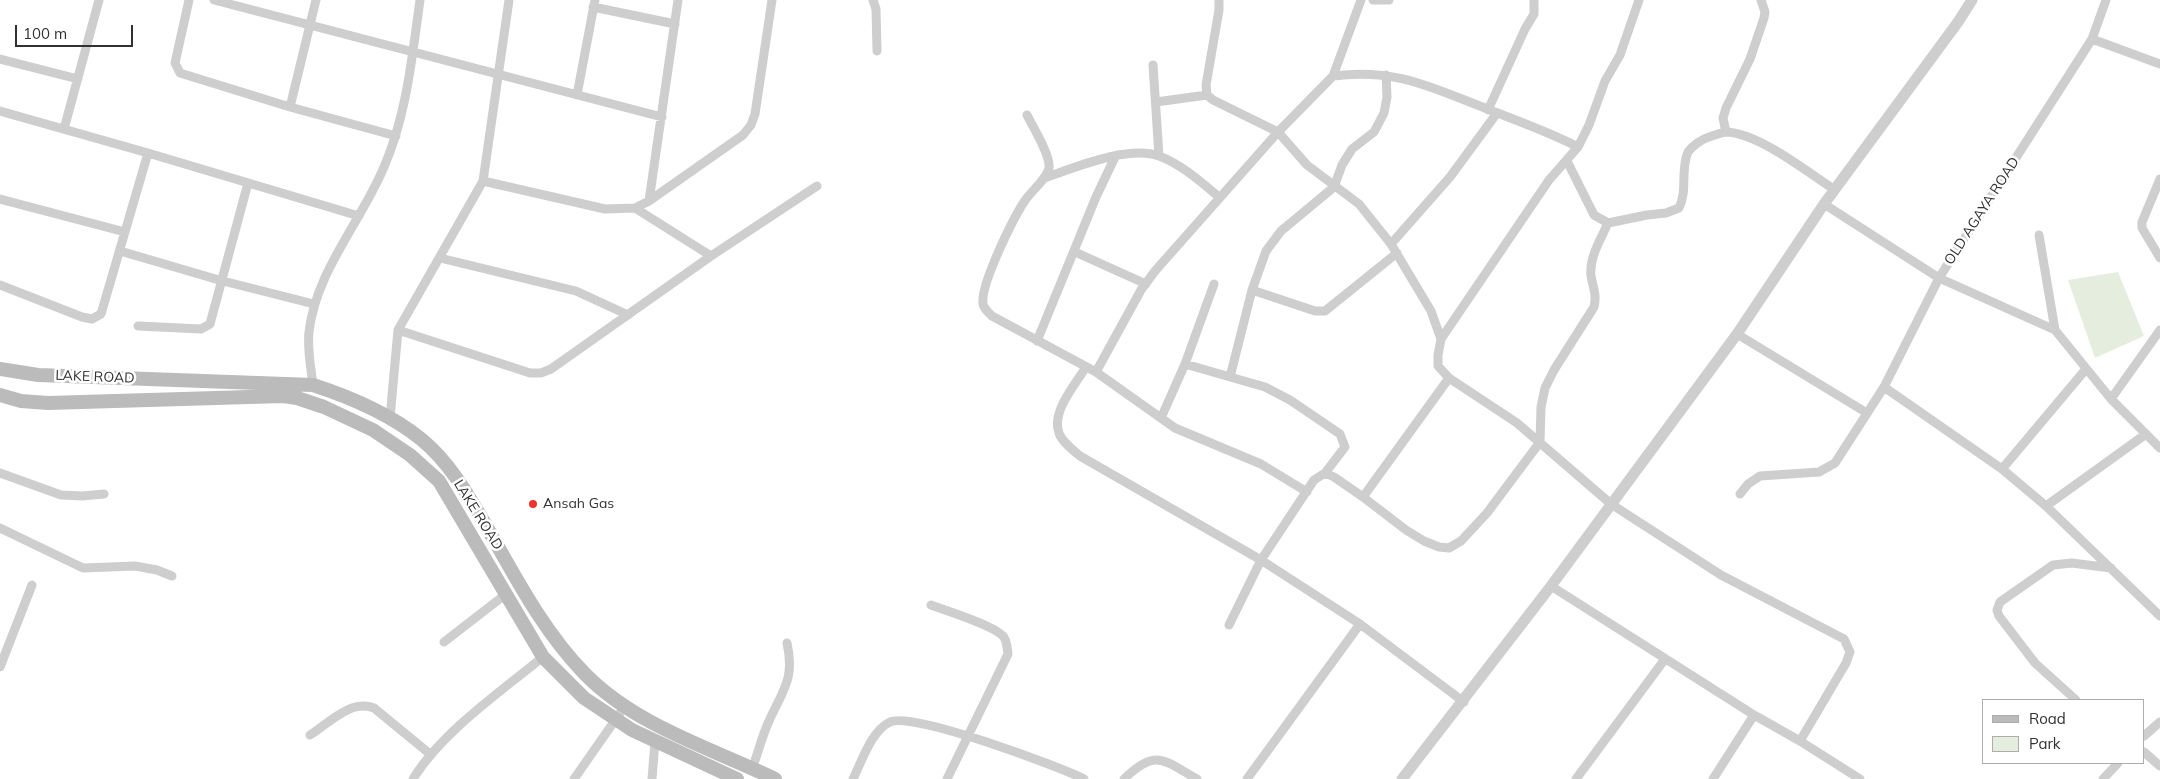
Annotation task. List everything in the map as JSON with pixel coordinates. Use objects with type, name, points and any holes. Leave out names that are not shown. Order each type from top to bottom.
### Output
[{"type":"main road","name":"LAKE ROAD","points":[[0,369],[38,375],[313,385],[337,393],[390,418],[421,439],[463,487],[526,597],[585,674],[625,706],[658,726],[776,779]]},
{"type":"main road","name":"LAKE ROAD","points":[[0,395],[21,401],[48,403],[283,396],[298,398],[324,407],[374,430],[398,445],[439,481],[543,657],[584,698],[614,720],[737,779]]},
{"type":"street","points":[[64,129],[100,0]]},
{"type":"street","points":[[189,0],[175,63],[180,73],[290,107],[396,136]]},
{"type":"street","points":[[214,0],[662,117]]},
{"type":"street","points":[[290,107],[316,0]]},
{"type":"street","points":[[313,385],[309,335],[314,304],[327,274],[384,168],[396,136],[405,103],[420,0]]},
{"type":"street","points":[[390,418],[398,330],[483,181],[509,0]]},
{"type":"street","points":[[649,200],[678,0]]},
{"type":"street","points":[[483,181],[605,209],[635,208],[649,200],[743,135],[751,125],[755,114],[772,0]]},
{"type":"street","points":[[873,0],[876,10],[877,51]]},
{"type":"street","points":[[1219,0],[1220,10],[1206,85],[1207,95],[1213,100],[1278,132],[1306,165],[1359,204],[1392,244],[1431,311],[1441,339]]},
{"type":"street","points":[[1096,372],[1146,284],[1219,197],[1278,132],[1333,76],[1360,0]]},
{"type":"street","points":[[1373,0],[1389,0]]},
{"type":"street","points":[[1488,110],[1525,29],[1534,14],[1534,0]]},
{"type":"street","points":[[1639,0],[1620,55],[1605,81],[1589,125],[1578,147],[1549,180],[1441,339],[1438,366],[1449,378],[1517,423],[1611,504],[1721,575],[1844,639],[1850,652],[1846,663],[1800,741]]},
{"type":"street","points":[[1726,132],[1723,118],[1726,108],[1750,59],[1764,18],[1765,12],[1761,0]]},
{"type":"street","points":[[1402,779],[1464,702],[1552,586],[1737,334],[1824,204],[1958,22],[1972,0]]},
{"type":"street","name":"OLD AGAYA ROAD","points":[[2106,0],[2092,38],[1939,278],[2055,330],[2111,399],[2160,448]]},
{"type":"street","points":[[577,95],[594,4],[675,24]]},
{"type":"street","points":[[2092,38],[2160,64]]},
{"type":"street","points":[[0,59],[78,79]]},
{"type":"street","points":[[1153,65],[1159,156]]},
{"type":"street","points":[[1333,76],[1354,73],[1386,75],[1431,86],[1488,110],[1548,131],[1578,147]]},
{"type":"street","points":[[1230,377],[1252,290],[1266,250],[1281,231],[1334,187],[1342,165],[1352,149],[1374,132],[1384,113],[1387,97],[1386,75]]},
{"type":"street","points":[[1156,102],[1207,95]]},
{"type":"street","points":[[0,111],[148,152],[359,216]]},
{"type":"street","points":[[1392,244],[1450,177],[1497,113]]},
{"type":"street","points":[[1027,115],[1048,157],[1049,168],[1044,178],[1025,201],[1004,240],[991,271],[983,302],[985,309],[992,316],[1096,372],[1160,418],[1197,438],[1261,464],[1307,492]]},
{"type":"street","points":[[1567,161],[1594,215],[1608,223],[1666,213],[1679,208],[1683,200],[1684,167],[1689,150],[1704,139],[1726,132],[1748,136],[1834,190]]},
{"type":"street","points":[[0,285],[82,317],[92,319],[101,314],[148,152]]},
{"type":"street","points":[[1044,178],[1115,157],[1142,153],[1159,156],[1194,176],[1219,197]]},
{"type":"street","points":[[1037,341],[1096,197],[1115,157]]},
{"type":"street","points":[[2160,179],[2142,222],[2142,228],[2160,258]]},
{"type":"street","points":[[138,326],[201,329],[206,328],[210,324],[248,183]]},
{"type":"street","points":[[398,330],[530,373],[541,373],[551,369],[816,186]]},
{"type":"street","points":[[0,199],[125,232]]},
{"type":"street","points":[[1740,494],[1748,484],[1760,476],[1820,472],[1835,463],[1884,387],[1939,278],[1824,204]]},
{"type":"street","points":[[635,208],[712,256]]},
{"type":"street","points":[[1325,473],[1363,497],[1406,530],[1424,540],[1439,547],[1449,548],[1461,541],[1487,513],[1540,442],[1541,407],[1546,388],[1554,370],[1594,307],[1596,296],[1591,276],[1592,259],[1608,223]]},
{"type":"street","points":[[2039,235],[2055,330]]},
{"type":"street","points":[[120,251],[222,281],[314,304]]},
{"type":"street","points":[[1075,252],[1146,284]]},
{"type":"street","points":[[1252,290],[1315,311],[1325,311],[1397,253]]},
{"type":"street","points":[[440,258],[576,290],[628,315]]},
{"type":"street","points":[[1160,418],[1186,364],[1214,284]]},
{"type":"street","points":[[2111,399],[2160,330]]},
{"type":"street","points":[[1737,334],[1867,413]]},
{"type":"street","points":[[1186,364],[1265,387],[1290,400],[1340,434],[1345,447],[1325,473],[1314,480],[1261,560],[1229,625]]},
{"type":"street","points":[[1086,367],[1062,406],[1056,421],[1059,434],[1080,456],[1261,560],[1360,624],[1464,702]]},
{"type":"street","points":[[2002,469],[2086,368]]},
{"type":"street","points":[[1363,497],[1449,378]]},
{"type":"street","points":[[1884,387],[2002,469],[2046,506],[2160,616]]},
{"type":"street","points":[[2046,506],[2146,434]]},
{"type":"street","points":[[0,474],[61,495],[104,494]]},
{"type":"street","points":[[0,528],[83,568],[135,566],[157,570],[172,576]]},
{"type":"street","points":[[2075,699],[2035,663],[1999,616],[1997,610],[2000,602],[2053,565],[2072,563],[2111,568]]},
{"type":"street","points":[[0,667],[4,641],[32,585]]},
{"type":"street","points":[[1552,586],[1754,715],[1800,741],[1860,779]]},
{"type":"street","points":[[444,642],[506,594]]},
{"type":"street","points":[[931,606],[992,629],[1003,636],[1008,654],[947,779]]},
{"type":"street","points":[[1248,779],[1360,624]]},
{"type":"street","points":[[752,769],[768,722],[786,688],[791,660],[787,643]]},
{"type":"street","points":[[413,779],[430,754],[482,707],[543,657]]},
{"type":"street","points":[[1576,779],[1665,659]]},
{"type":"street","points":[[310,735],[350,709],[367,705],[374,708],[430,754]]},
{"type":"street","points":[[574,779],[625,706]]},
{"type":"street","points":[[1713,779],[1754,715]]},
{"type":"street","points":[[853,779],[874,736],[890,722],[902,720],[967,737],[1038,760],[1084,779]]},
{"type":"street","points":[[2145,735],[2160,722]]},
{"type":"street","points":[[652,779],[655,741]]},
{"type":"street","points":[[2145,753],[2160,766]]},
{"type":"street","points":[[1124,779],[1150,759],[1160,758],[1197,779]]},
{"type":"street","points":[[2103,779],[2117,764]]},
{"type":"green space","points":[[2118,272],[2144,336],[2095,358],[2068,280]]},
{"type":"place","name":"Ansah Gas","points":[[533,504]]}]
